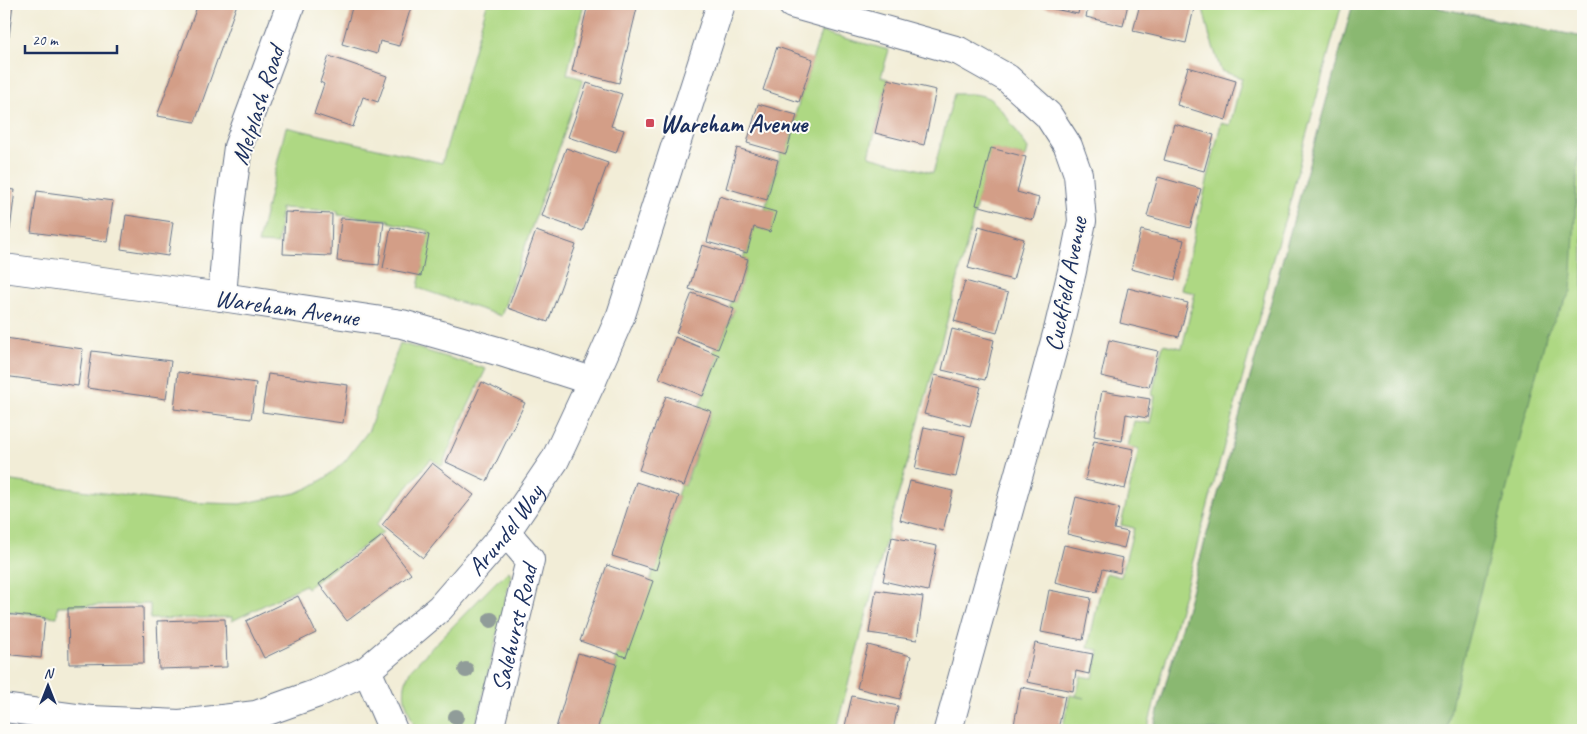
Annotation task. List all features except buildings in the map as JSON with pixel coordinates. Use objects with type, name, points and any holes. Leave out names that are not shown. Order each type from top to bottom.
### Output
[{"type":"street","name":"Melplash Road","points":[[222,297],[228,221],[238,147],[291,4]]},
{"type":"street","name":"Arundel Way","points":[[4,708],[91,725],[180,724],[256,715],[318,694],[367,670],[440,608],[506,532],[555,460],[592,381],[621,316],[722,4]]},
{"type":"street","name":"Cuckfield Avenue","points":[[792,4],[959,52],[1007,78],[1048,116],[1068,146],[1078,174],[1082,221],[1072,271],[1047,373],[948,730]]},
{"type":"street","name":"Wareham Avenue","points":[[4,268],[222,297],[402,324],[592,381]]},
{"type":"street","name":"Salehurst Road","points":[[489,730],[530,560],[506,532]]},
{"type":"street","points":[[367,670],[393,730]]},
{"type":"green space","points":[[487,4],[584,4],[567,74],[583,79],[501,316],[418,288],[429,231],[389,222],[389,220],[338,215],[338,211],[281,208],[278,244],[258,243],[286,127],[442,163]]},
{"type":"green space","points":[[1202,4],[1342,4],[1147,730],[1062,730],[1070,695],[1084,698],[1076,696],[1081,676],[1093,678],[1099,650],[1088,648],[1106,573],[1121,577],[1134,528],[1121,525],[1139,449],[1128,446],[1134,421],[1150,423],[1155,396],[1152,395],[1163,344],[1182,348],[1195,293],[1181,290],[1221,123],[1230,125],[1242,78],[1221,71]]},
{"type":"green space","points":[[1353,4],[1419,4],[1583,37],[1583,730],[1153,730]]},
{"type":"green space","points":[[1353,4],[1419,4],[1583,37],[1583,139],[1578,159],[1571,291],[1547,333],[1453,697],[1447,730],[1153,730]]},
{"type":"green space","points":[[821,32],[889,50],[881,77],[888,79],[869,156],[933,173],[954,94],[966,94],[986,97],[997,105],[1028,149],[1026,157],[991,149],[947,321],[890,525],[836,730],[597,730],[617,665],[614,663],[617,654],[626,657],[679,496],[677,495],[681,485],[685,486],[711,411],[699,407],[719,356],[713,353],[714,348],[718,349],[734,310],[729,307],[731,301],[735,302],[748,260],[743,258],[745,253],[747,253],[754,227],[770,231],[775,212],[765,209],[781,152],[786,153],[797,116],[795,115]]},
{"type":"green space","points":[[400,343],[486,369],[458,427],[442,466],[431,459],[376,525],[383,532],[307,588],[305,585],[232,621],[232,617],[150,619],[150,604],[58,606],[57,617],[4,611],[4,480],[173,502],[240,504],[296,493],[327,477],[345,461],[369,430]]},
{"type":"green space","points":[[509,571],[511,575],[475,730],[416,730],[404,693],[411,669]]},
{"type":"place","name":"Wareham Avenue","points":[[650,123]]}]
